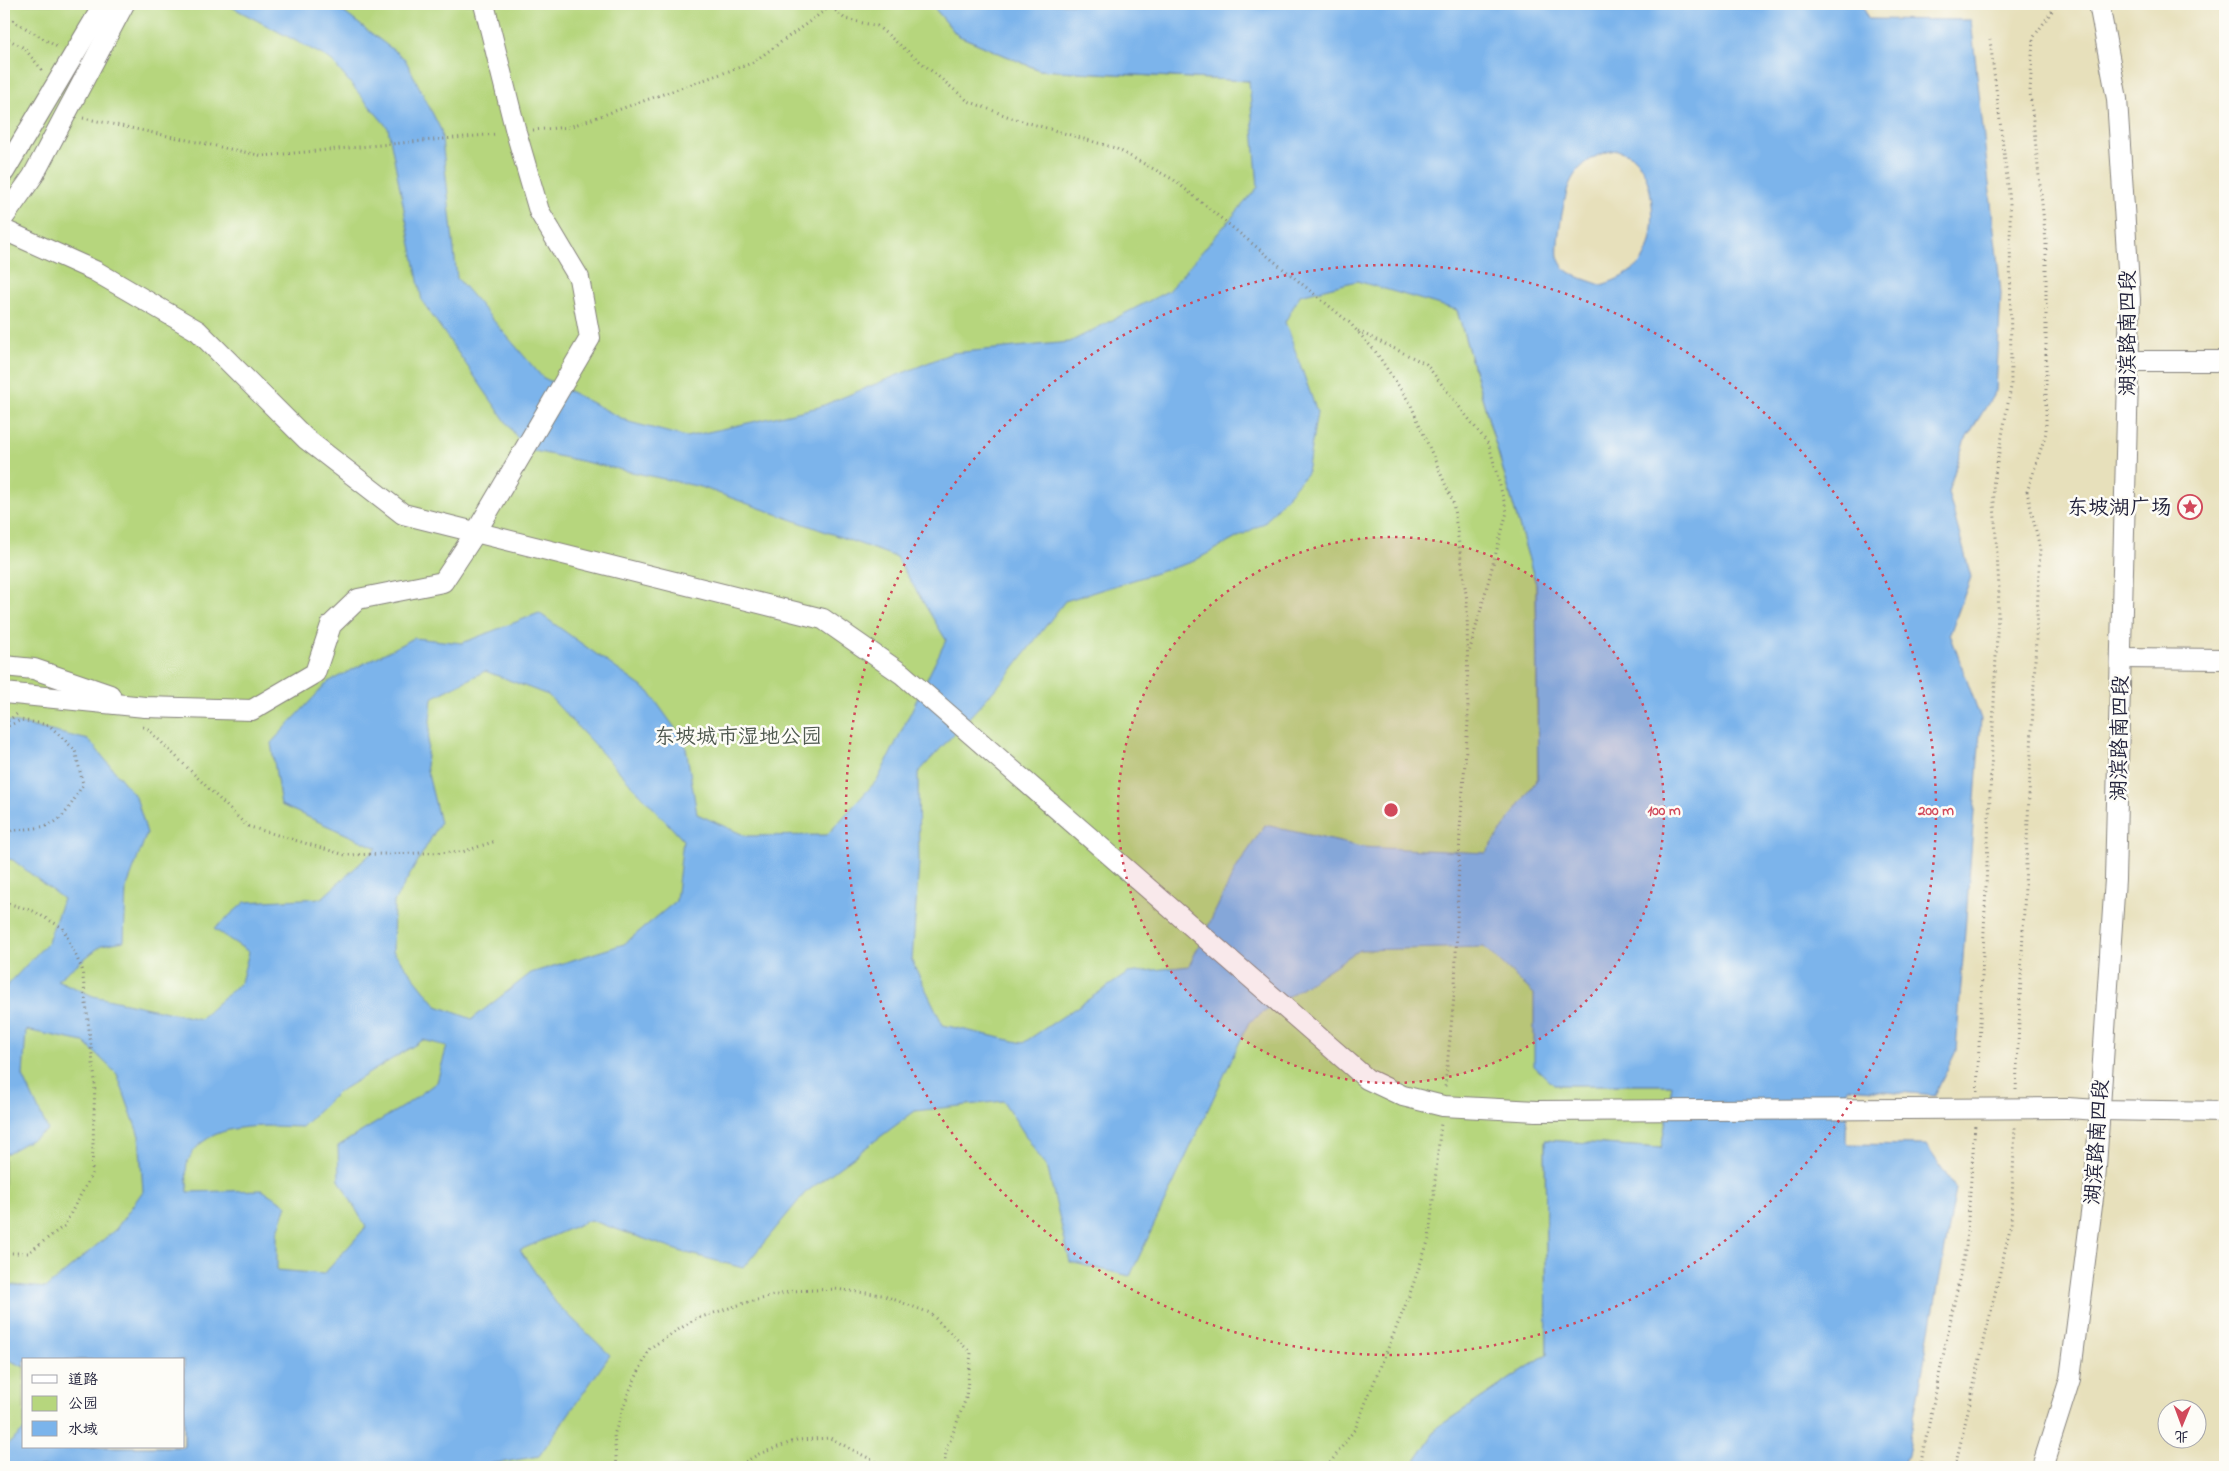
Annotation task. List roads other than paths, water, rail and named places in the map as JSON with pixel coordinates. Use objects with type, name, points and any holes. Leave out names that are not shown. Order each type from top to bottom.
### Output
[{"type":"street","points":[[4,172],[104,4]]},
{"type":"street","points":[[4,217],[33,176],[124,4]]},
{"type":"street","points":[[4,693],[142,716],[252,710],[315,673],[331,625],[358,599],[443,582],[476,532],[590,338],[579,278],[539,211],[516,132],[484,4]]},
{"type":"street","name":"湖滨路南四段","points":[[2042,1467],[2070,1379],[2095,1182],[2115,879],[2130,300],[2117,99],[2099,4]]},
{"type":"street","points":[[4,230],[95,271],[198,330],[306,439],[403,514],[823,619],[902,674],[1367,1079],[1403,1096],[1443,1106],[1536,1111],[2067,1108],[2225,1112]]},
{"type":"street","points":[[2128,361],[2225,361]]},
{"type":"street","points":[[2121,658],[2225,659]]},
{"type":"street","points":[[4,666],[34,669],[142,716]]},
{"type":"water","points":[[226,4],[333,4],[405,59],[441,130],[457,278],[542,377],[629,422],[686,437],[819,407],[952,353],[1070,342],[1168,291],[1258,187],[1249,81],[1039,70],[957,35],[931,4],[1863,4],[1868,19],[1971,20],[2001,293],[1996,391],[1964,442],[1948,492],[1971,577],[1950,634],[1981,719],[1956,1051],[1935,1095],[1847,1088],[1846,1144],[1926,1145],[1956,1189],[1907,1455],[1902,1467],[1411,1467],[1438,1427],[1547,1354],[1545,1140],[1661,1148],[1672,1085],[1554,1085],[1534,1066],[1534,994],[1484,947],[1359,950],[1249,1022],[1130,1276],[1070,1262],[1048,1170],[1003,1101],[915,1111],[805,1193],[743,1268],[679,1251],[590,1220],[520,1250],[556,1303],[610,1355],[539,1456],[505,1462],[454,1467],[4,1467],[4,1448],[22,1432],[22,1448],[185,1448],[185,1358],[22,1358],[22,1366],[4,1358],[4,1284],[46,1288],[116,1229],[143,1191],[139,1136],[117,1074],[84,1042],[26,1030],[23,1076],[48,1130],[4,1155],[4,989],[48,942],[63,899],[13,860],[4,858],[4,720],[89,740],[136,797],[147,833],[126,889],[124,941],[102,945],[57,980],[93,996],[200,1019],[241,982],[249,952],[214,929],[245,902],[322,898],[377,848],[281,805],[271,743],[328,682],[414,638],[462,643],[539,613],[649,692],[685,742],[697,814],[746,836],[827,835],[878,779],[946,640],[896,557],[701,487],[525,449],[422,301],[388,128],[330,59]],"holes":[[[1617,150],[1632,156],[1640,165],[1646,177],[1652,207],[1651,238],[1647,252],[1633,270],[1601,285],[1578,277],[1565,269],[1561,264],[1558,257],[1559,230],[1568,188],[1579,169],[1597,156]],[[1357,281],[1457,310],[1536,584],[1538,778],[1486,853],[1362,847],[1265,825],[1235,870],[1189,966],[1128,973],[1023,1043],[943,1025],[912,961],[919,863],[918,773],[1009,674],[1065,601],[1192,562],[1264,523],[1307,473],[1317,412],[1285,322],[1300,295]],[[485,671],[548,695],[683,840],[676,901],[624,944],[531,973],[472,1019],[437,1006],[393,951],[394,902],[440,823],[426,766],[432,698]],[[423,1040],[447,1046],[437,1082],[407,1104],[338,1146],[339,1180],[366,1227],[324,1274],[277,1270],[277,1234],[287,1205],[262,1190],[188,1192],[186,1172],[188,1161],[197,1148],[208,1138],[238,1128],[302,1127],[337,1093]]]},
{"type":"place","name":"东坡湖广场","points":[[2190,507]]},
{"type":"park label","name":"东坡城市湿地公园","points":[[738,736]]}]
